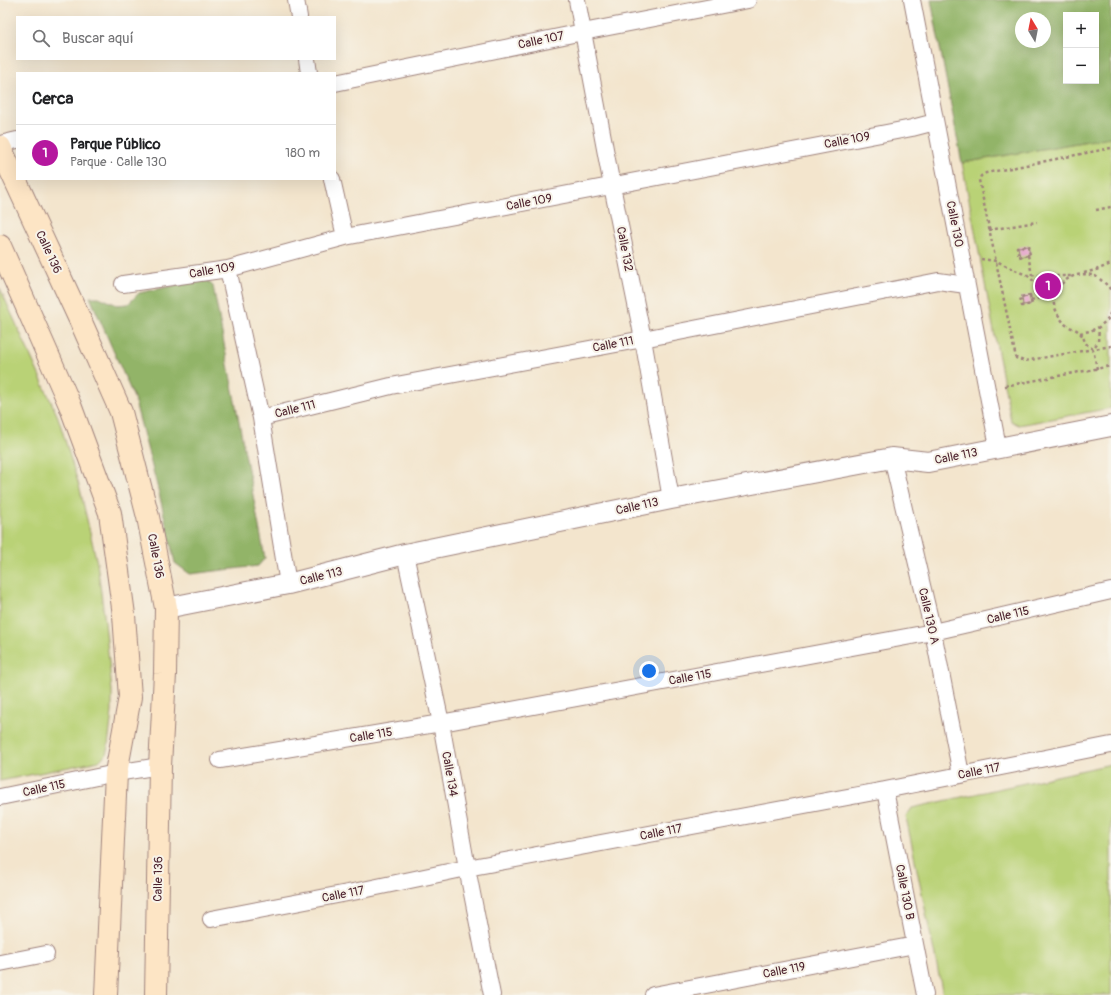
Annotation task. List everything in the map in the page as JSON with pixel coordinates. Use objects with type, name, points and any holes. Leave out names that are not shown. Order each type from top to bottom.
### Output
[{"type":"main road","name":"Calle 136","points":[[0,147],[121,412],[148,517],[166,608],[165,674],[160,766],[156,995]]},
{"type":"main road","points":[[0,246],[70,405],[110,513],[124,615],[130,697],[116,773],[106,995]]},
{"type":"street","points":[[296,0],[299,16]]},
{"type":"street","name":"Calle 132","points":[[577,0],[671,499]]},
{"type":"street","name":"Calle 107","points":[[336,83],[748,0]]},
{"type":"street","name":"Calle 130","points":[[912,0],[998,447]]},
{"type":"street","points":[[307,60],[310,72]]},
{"type":"street","name":"Calle 109","points":[[123,284],[228,268],[345,237],[935,122]]},
{"type":"street","points":[[0,144],[16,140]]},
{"type":"street","points":[[332,180],[345,237]]},
{"type":"street","points":[[228,268],[261,418],[288,584]]},
{"type":"street","name":"Calle 111","points":[[261,418],[391,386],[938,281],[966,285]]},
{"type":"street","name":"Calle 113","points":[[166,608],[288,584],[405,554],[671,499],[892,458],[928,462],[998,447],[1111,426]]},
{"type":"street","name":"Calle 130 A","points":[[892,458],[933,632],[961,774]]},
{"type":"street","name":"Calle 134","points":[[405,554],[441,723],[492,995]]},
{"type":"street","name":"Calle 115","points":[[220,760],[441,723],[933,632],[1111,592]]},
{"type":"street","name":"Calle 117","points":[[211,919],[467,868],[885,790],[1111,745]]},
{"type":"street","name":"Calle 115","points":[[0,797],[116,773],[160,766]]},
{"type":"street","name":"Calle 130 B","points":[[885,790],[925,995]]},
{"type":"street","name":"Calle 119","points":[[653,995],[915,945]]},
{"type":"street","points":[[0,963],[46,954]]},
{"type":"path","points":[[1111,148],[986,172],[979,180],[1016,358],[1024,361],[1111,346]]},
{"type":"path","points":[[1096,210],[1111,207]]},
{"type":"path","points":[[989,230],[1037,222]]},
{"type":"path","points":[[1028,256],[1019,258],[1017,247],[1028,246],[1030,255],[1028,256],[1032,275]]},
{"type":"path","points":[[980,258],[996,261],[1026,275],[1054,300]]},
{"type":"path","points":[[1026,275],[1073,276],[1096,270],[1111,264]]},
{"type":"path","points":[[1082,274],[1092,275],[1100,279],[1110,287],[1111,292]]},
{"type":"path","points":[[1073,276],[1064,281],[1057,291],[1054,304],[1057,313],[1065,324],[1080,333],[1086,346],[1093,349]]},
{"type":"path","points":[[1030,295],[1031,300],[1032,304],[1022,306],[1020,297],[1030,295]]},
{"type":"path","points":[[1031,300],[1050,296]]},
{"type":"path","points":[[1080,333],[1099,328],[1108,319],[1111,311]]},
{"type":"path","points":[[1097,369],[1093,349],[1098,342],[1099,328]]},
{"type":"path","points":[[1005,386],[1111,366]]},
{"type":"green space","points":[[931,0],[1111,0],[1111,137],[962,163]]},
{"type":"green space","points":[[1111,137],[1111,408],[1019,425],[1011,421],[962,163]]},
{"type":"green space","points":[[205,279],[213,286],[265,558],[258,566],[190,574],[175,563],[159,493],[134,398],[90,297],[99,297],[117,305],[128,304],[139,293]]},
{"type":"green space","points":[[0,288],[58,417],[80,489],[97,563],[112,691],[112,712],[106,754],[99,761],[0,781]]},
{"type":"green space","points":[[1111,764],[1111,995],[943,995],[906,817],[912,808]]},
{"type":"building","points":[[1028,246],[1030,254],[1020,257],[1018,247]]},
{"type":"building","points":[[1029,296],[1031,304],[1023,305],[1022,297]]},
{"type":"place","name":"Parque Público","points":[[1048,286]]}]
